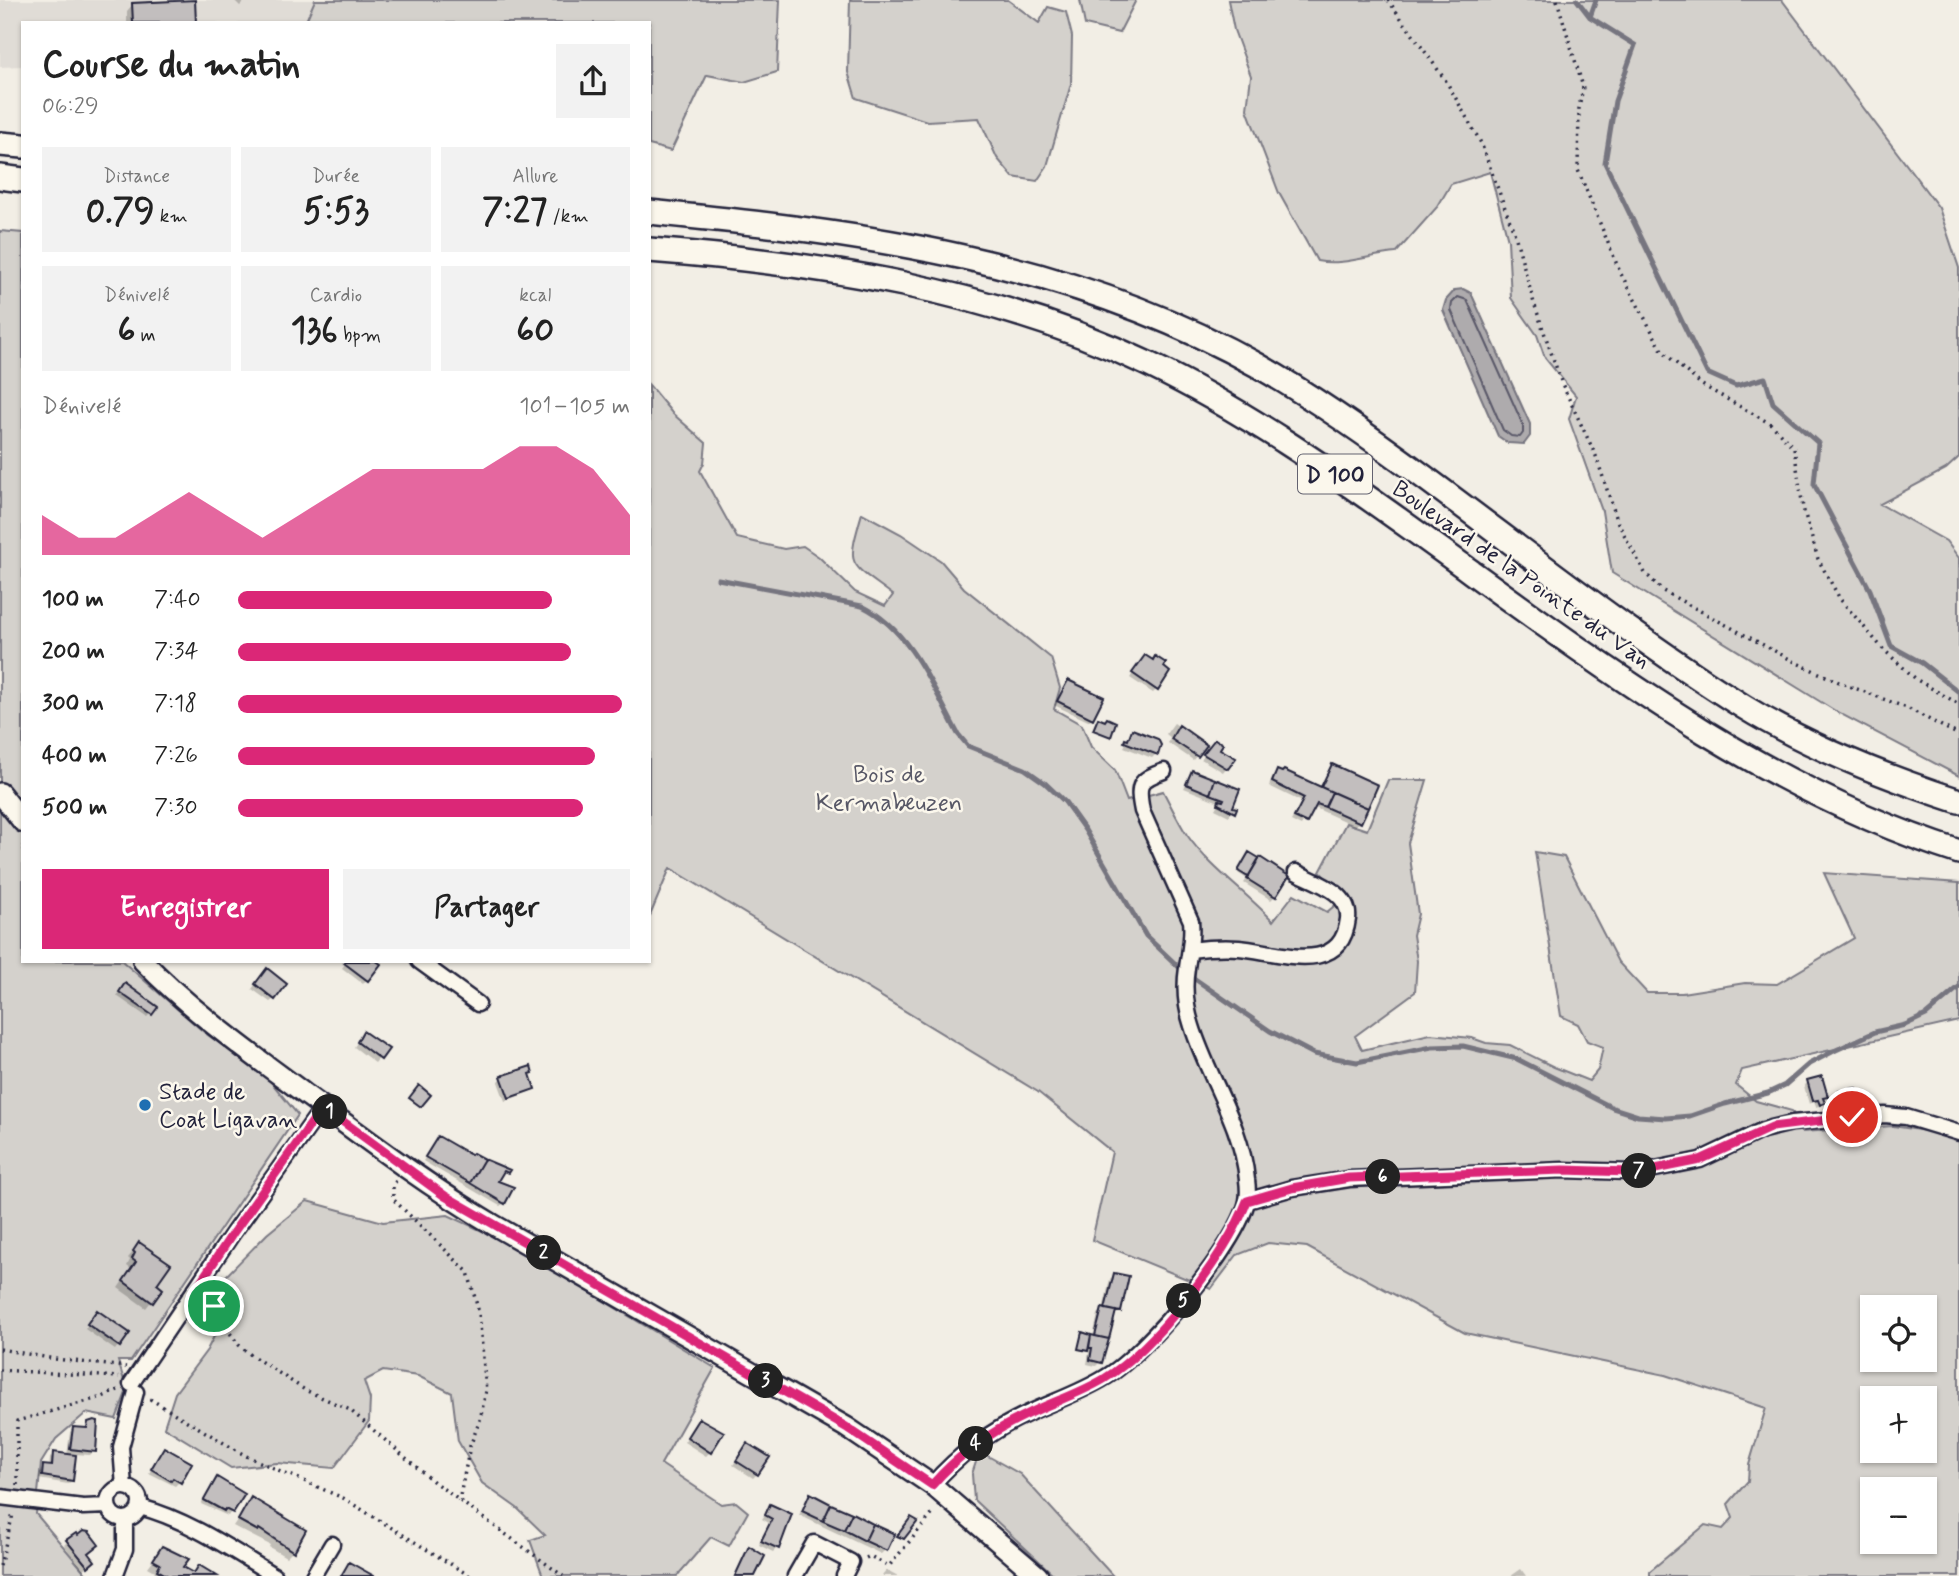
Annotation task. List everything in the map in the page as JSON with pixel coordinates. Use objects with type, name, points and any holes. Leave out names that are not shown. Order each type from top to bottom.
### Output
[{"type":"highway","points":[[0,144],[21,146]]},
{"type":"highway","name":"Boulevard de la Pointe du Van","points":[[651,212],[815,230],[905,244],[988,261],[1140,309],[1206,339],[1268,372],[1362,432],[1629,630],[1747,708],[1887,777],[1959,802]]},
{"type":"highway","name":"Boulevard de la Pointe du Van","points":[[651,250],[721,256],[912,285],[994,307],[1080,335],[1147,364],[1232,409],[1346,481],[1497,591],[1713,739],[1813,793],[1959,852]]},
{"type":"main road","points":[[0,793],[21,819]]},
{"type":"main road","points":[[149,963],[219,1028],[404,1168],[494,1225],[846,1427],[939,1491],[1038,1576]]},
{"type":"street","points":[[939,1491],[960,1457],[982,1439],[1018,1418],[1105,1378],[1136,1354],[1179,1308],[1205,1273],[1241,1219],[1247,1201],[1245,1167],[1237,1135],[1192,1026],[1185,996],[1192,931],[1188,911],[1142,811],[1138,791],[1143,781],[1164,771]]},
{"type":"street","points":[[1190,950],[1240,948],[1288,956],[1318,957],[1333,948],[1345,934],[1348,913],[1345,904],[1336,892],[1296,872]]},
{"type":"street","points":[[422,963],[478,1004]]},
{"type":"street","points":[[124,1487],[121,1447],[132,1386],[233,1233],[323,1107]]},
{"type":"street","points":[[1247,1201],[1292,1188],[1349,1178],[1563,1170],[1631,1172],[1655,1169],[1700,1160],[1763,1130],[1791,1123],[1885,1115],[1959,1133]]},
{"type":"street","points":[[124,1487],[137,1493],[140,1507],[134,1516],[125,1520],[116,1518],[108,1506],[111,1493],[124,1487]]},
{"type":"street","points":[[0,1497],[83,1507],[108,1506]]},
{"type":"street","points":[[140,1507],[182,1522],[275,1576]]},
{"type":"street","points":[[115,1576],[125,1549],[125,1520]]},
{"type":"street","points":[[795,1576],[814,1543],[847,1569]]},
{"type":"street","points":[[313,1576],[332,1544]]},
{"type":"path","points":[[1388,0],[1446,82],[1481,143],[1515,235],[1534,303],[1562,384],[1596,456],[1618,523],[1645,573],[1663,591],[1797,663],[1907,708],[1959,735]]},
{"type":"path","points":[[1557,0],[1583,87],[1579,108],[1578,170],[1620,272],[1662,352],[1702,385],[1771,424],[1794,448],[1804,508],[1818,559],[1840,599],[1883,649],[1917,680],[1959,704]]},
{"type":"path","points":[[404,1168],[393,1185],[393,1199],[468,1272],[479,1313],[486,1391],[481,1420],[470,1446],[459,1501]]},
{"type":"path","points":[[196,1289],[212,1299],[230,1333],[251,1355],[305,1390],[349,1410],[459,1501],[563,1576]]},
{"type":"path","points":[[0,1349],[140,1371]]},
{"type":"path","points":[[0,1370],[120,1377],[246,1456],[343,1498],[470,1576]]},
{"type":"path","points":[[0,1566],[18,1478],[17,1421],[132,1386]]},
{"type":"path","points":[[847,1569],[870,1556],[889,1566],[939,1491]]},
{"type":"shaded area","points":[[0,0],[315,0],[306,21],[21,21],[21,66],[0,67]]},
{"type":"green space","points":[[315,0],[780,0],[777,72],[744,82],[707,75],[671,151],[651,146],[651,21],[306,21]]},
{"type":"green space","points":[[850,0],[1008,0],[1039,23],[1048,7],[1066,12],[1072,36],[1071,84],[1047,166],[1037,181],[1013,177],[997,158],[979,118],[927,121],[856,98],[848,72]]},
{"type":"green space","points":[[1080,0],[1136,0],[1119,33],[1085,25]]},
{"type":"green space","points":[[1228,0],[1782,0],[1939,208],[1959,268],[1959,457],[1946,469],[1880,504],[1946,541],[1959,558],[1959,776],[1837,712],[1612,573],[1602,511],[1569,419],[1576,396],[1545,358],[1537,335],[1511,298],[1508,240],[1490,172],[1451,184],[1438,206],[1396,253],[1346,261],[1317,261],[1279,193],[1247,109],[1251,76],[1234,30]]},
{"type":"green space","name":"Stade de Coat Ligavan","points":[[0,231],[21,233],[21,963],[124,963],[205,1033],[267,1077],[298,1115],[131,1361],[118,1361],[127,1390],[116,1419],[86,1413],[56,1439],[41,1463],[36,1514],[88,1576],[0,1576]]},
{"type":"green space","name":"Bois de Kermabeuzen","points":[[651,387],[672,413],[706,443],[704,463],[700,471],[737,538],[784,549],[803,546],[819,557],[855,592],[885,606],[893,595],[859,569],[853,555],[862,513],[901,534],[941,561],[964,588],[1051,658],[1060,688],[1054,709],[1082,725],[1091,747],[1115,770],[1127,801],[1163,791],[1196,847],[1273,921],[1294,894],[1327,912],[1345,897],[1320,872],[1346,823],[1367,830],[1388,780],[1427,780],[1408,843],[1418,914],[1413,935],[1417,961],[1415,992],[1355,1036],[1362,1050],[1430,1034],[1472,1038],[1486,1043],[1510,1045],[1589,1081],[1598,1070],[1603,1047],[1587,1041],[1578,1024],[1561,1016],[1535,852],[1564,857],[1618,962],[1647,993],[1682,993],[1745,983],[1777,984],[1854,938],[1824,873],[1959,883],[1959,1021],[1742,1070],[1736,1085],[1756,1101],[1792,1111],[1802,1132],[1893,1126],[1959,1136],[1959,1576],[1650,1576],[1650,1571],[1705,1525],[1723,1529],[1733,1518],[1728,1504],[1748,1481],[1749,1465],[1766,1408],[1665,1375],[1465,1333],[1307,1247],[1268,1243],[1237,1255],[1211,1289],[1092,1240],[1112,1152],[1038,1092],[670,868],[651,913]]},
{"type":"green space","points":[[307,1201],[383,1222],[448,1215],[508,1243],[715,1368],[661,1464],[721,1504],[736,1502],[748,1512],[729,1546],[711,1537],[677,1576],[543,1576],[530,1540],[545,1535],[517,1508],[482,1483],[458,1441],[452,1393],[418,1376],[383,1371],[364,1381],[370,1399],[369,1421],[334,1468],[277,1463],[231,1468],[164,1427],[175,1393],[207,1350],[225,1315],[222,1280],[267,1234]]},
{"type":"green space","points":[[986,1455],[1020,1474],[1113,1576],[1055,1576],[976,1502],[972,1474],[977,1459]]},
{"type":"water","points":[[1463,289],[1471,293],[1530,424],[1530,436],[1524,444],[1508,443],[1498,436],[1443,310],[1446,300],[1455,290]]},
{"type":"building","points":[[195,0],[196,21],[133,21],[132,3]]},
{"type":"building","points":[[1145,655],[1153,660],[1155,656],[1166,663],[1164,667],[1170,672],[1158,691],[1132,673]]},
{"type":"building","points":[[1068,680],[1104,697],[1093,719],[1057,701]]},
{"type":"building","points":[[1098,718],[1116,722],[1111,737],[1093,730]]},
{"type":"building","points":[[1179,725],[1207,745],[1198,757],[1171,739]]},
{"type":"building","points":[[1132,729],[1158,739],[1161,745],[1158,755],[1124,742],[1125,739],[1128,740]]},
{"type":"building","points":[[1215,739],[1223,744],[1220,749],[1236,758],[1228,769],[1203,754]]},
{"type":"building","points":[[1332,764],[1378,785],[1368,808],[1321,787]]},
{"type":"building","points":[[1192,770],[1215,779],[1210,794],[1186,784]]},
{"type":"building","points":[[1277,770],[1284,770],[1332,792],[1325,807],[1317,804],[1307,823],[1294,817],[1304,798],[1272,782]]},
{"type":"building","points":[[1215,779],[1240,789],[1233,807],[1237,808],[1235,813],[1218,804],[1219,800],[1224,799],[1210,794]]},
{"type":"building","points":[[1332,792],[1368,808],[1361,823],[1325,807]]},
{"type":"building","points":[[1249,852],[1259,858],[1248,877],[1238,871]]},
{"type":"building","points":[[1260,857],[1289,876],[1276,897],[1247,879]]},
{"type":"building","points":[[344,963],[381,964],[368,981]]},
{"type":"building","points":[[267,968],[287,984],[275,1000],[255,984]]},
{"type":"building","points":[[125,983],[158,1007],[152,1015],[119,992]]},
{"type":"building","points":[[363,1031],[389,1049],[381,1060],[357,1042]]},
{"type":"building","points":[[531,1066],[533,1073],[530,1074],[535,1089],[509,1098],[501,1076]]},
{"type":"building","points":[[1822,1076],[1828,1097],[1823,1098],[1825,1103],[1820,1105],[1818,1100],[1813,1101],[1807,1080]]},
{"type":"building","points":[[419,1085],[431,1095],[421,1107],[409,1098]]},
{"type":"building","points":[[1856,1088],[1857,1095],[1840,1098],[1839,1091]]},
{"type":"building","points":[[438,1136],[471,1155],[473,1153],[484,1159],[470,1183],[425,1157]]},
{"type":"building","points":[[484,1159],[510,1170],[508,1173],[504,1171],[498,1181],[514,1187],[505,1204],[470,1183]]},
{"type":"building","points":[[139,1242],[171,1264],[157,1284],[163,1289],[153,1303],[123,1281],[136,1262],[132,1259],[135,1253],[133,1251]]},
{"type":"building","points":[[1114,1273],[1129,1276],[1121,1312],[1105,1309]]},
{"type":"building","points":[[1102,1308],[1116,1311],[1109,1339],[1095,1336]]},
{"type":"building","points":[[97,1310],[130,1333],[120,1347],[87,1324]]},
{"type":"building","points":[[1082,1332],[1091,1335],[1088,1351],[1078,1349]]},
{"type":"building","points":[[1091,1335],[1109,1339],[1102,1363],[1090,1360]]},
{"type":"building","points":[[699,1418],[724,1432],[711,1453],[687,1437]]},
{"type":"building","points":[[98,1421],[96,1452],[70,1449],[73,1427],[87,1428],[88,1422]]},
{"type":"building","points":[[747,1443],[770,1457],[758,1475],[736,1461]]},
{"type":"building","points":[[164,1447],[192,1463],[181,1483],[173,1478],[171,1481],[151,1469]]},
{"type":"building","points":[[53,1452],[76,1455],[73,1481],[42,1476],[43,1465],[52,1466]]},
{"type":"building","points":[[217,1477],[245,1494],[233,1513],[204,1500]]},
{"type":"building","points":[[810,1493],[831,1504],[823,1521],[802,1511]]},
{"type":"building","points":[[251,1497],[306,1530],[294,1552],[259,1529],[258,1531],[238,1520]]},
{"type":"building","points":[[770,1504],[792,1514],[779,1549],[761,1541],[772,1519],[765,1515]]},
{"type":"building","points":[[831,1504],[852,1513],[844,1530],[823,1521]]},
{"type":"building","points":[[852,1513],[873,1524],[865,1541],[844,1530]]},
{"type":"building","points":[[911,1517],[918,1521],[904,1539],[897,1536]]},
{"type":"building","points":[[873,1524],[895,1534],[887,1551],[865,1541]]},
{"type":"building","points":[[83,1531],[89,1532],[99,1545],[89,1553],[95,1561],[88,1567],[66,1540]]},
{"type":"building","points":[[162,1546],[189,1559],[183,1567],[194,1573],[199,1565],[217,1576],[168,1576],[157,1570],[160,1564],[153,1560]]},
{"type":"building","points":[[749,1546],[765,1556],[755,1576],[735,1576]]},
{"type":"building","points":[[349,1562],[374,1576],[341,1576]]},
{"type":"waterway","points":[[1577,0],[1590,17],[1635,45],[1615,101],[1605,163],[1707,373],[1736,386],[1765,378],[1773,403],[1818,443],[1814,484],[1870,590],[1891,646],[1922,663],[1959,692]]},
{"type":"waterway","points":[[1590,17],[1596,0]]},
{"type":"waterway","points":[[718,579],[862,606],[879,617],[894,630],[919,662],[958,734],[968,746],[1025,769],[1065,802],[1085,830],[1146,936],[1182,970],[1270,1031],[1314,1054],[1357,1062],[1432,1047],[1463,1046],[1517,1059],[1613,1108],[1638,1116],[1690,1116],[1768,1093],[1785,1085],[1809,1064],[1834,1051],[1875,1032],[1905,1025],[1926,1015],[1959,987]]},
{"type":"place","name":"Stade de Coat Ligavan","points":[[145,1105]]},
{"type":"route","points":[[214,1306],[212,1299],[196,1289],[323,1107],[445,1196],[846,1427],[932,1485],[944,1470],[974,1445],[1008,1423],[1093,1385],[1136,1354],[1179,1308],[1205,1273],[1241,1219],[1247,1201],[1292,1188],[1349,1178],[1563,1170],[1631,1172],[1655,1169],[1700,1160],[1772,1127],[1852,1117]]}]
